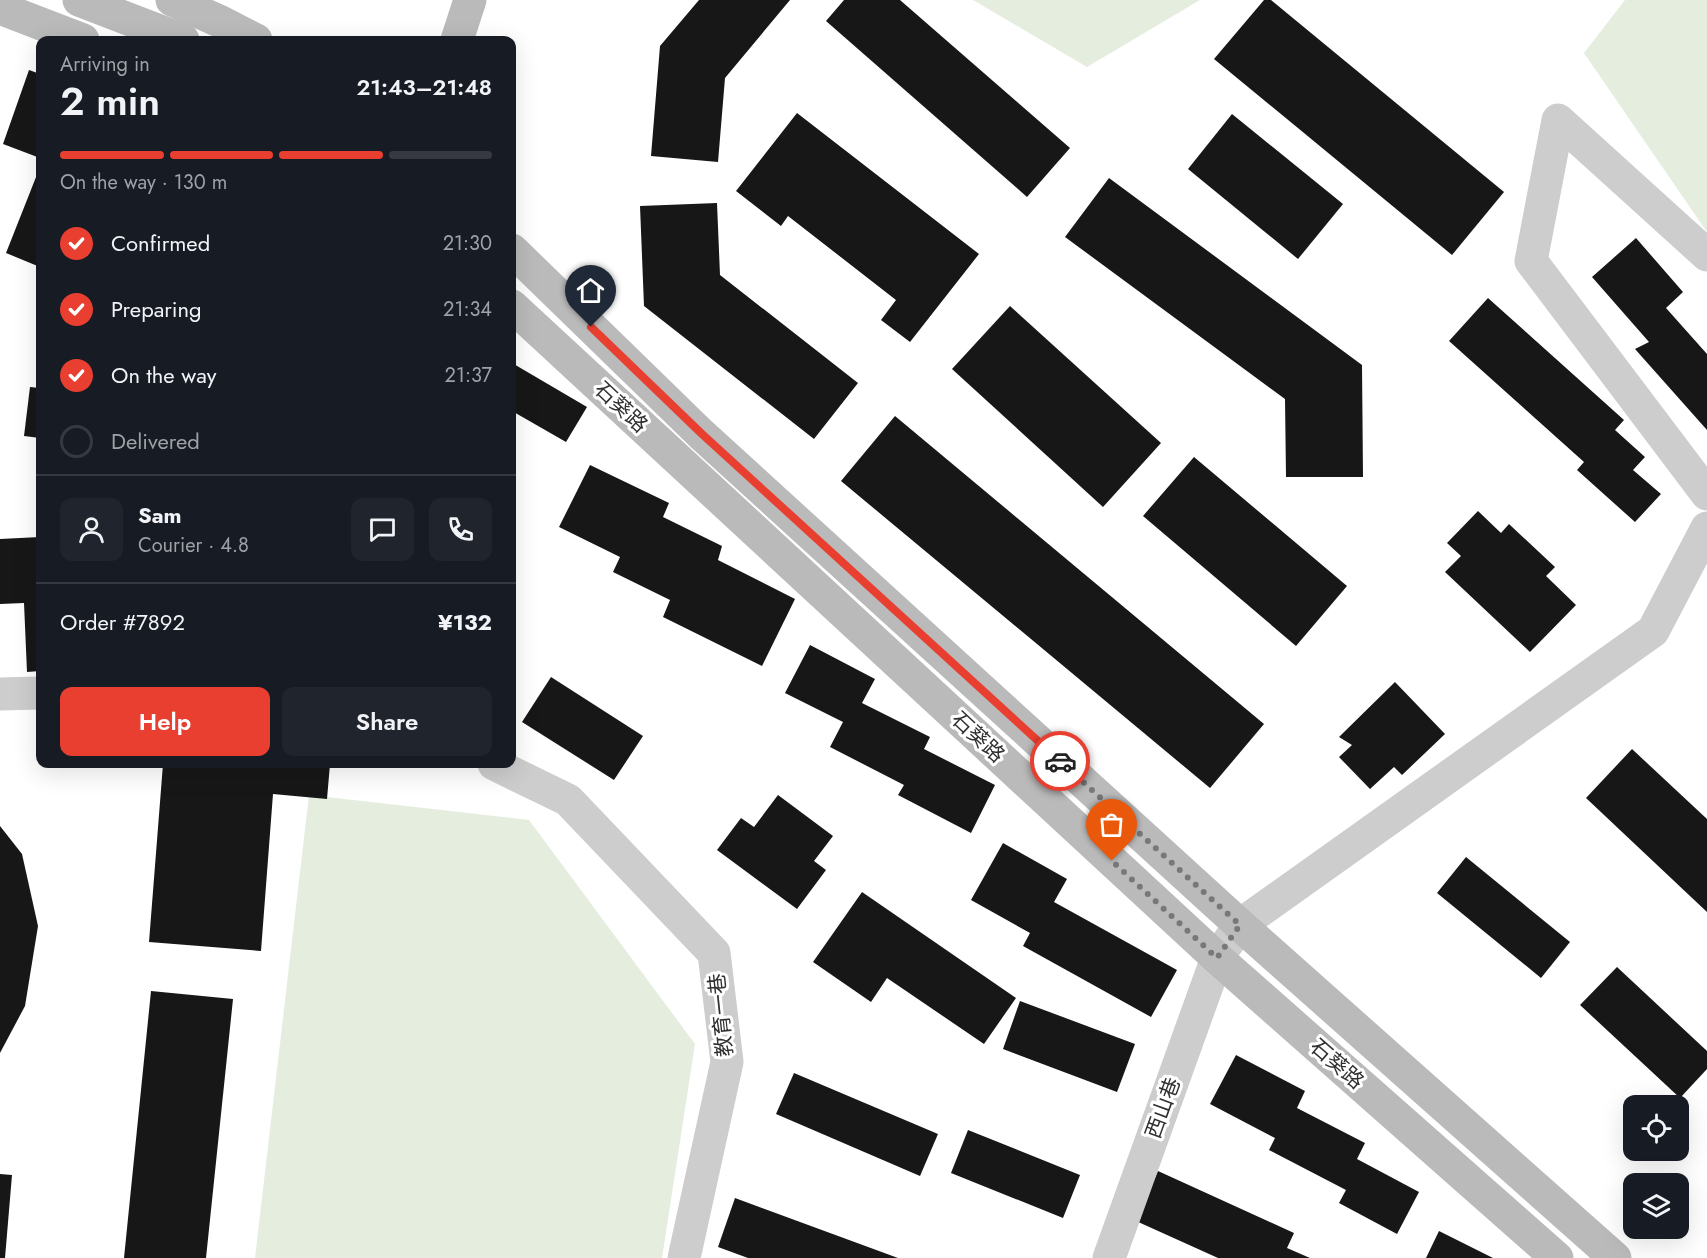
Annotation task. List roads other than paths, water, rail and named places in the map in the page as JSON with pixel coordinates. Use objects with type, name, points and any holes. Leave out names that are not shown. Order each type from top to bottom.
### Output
[{"type":"main road","points":[[79,0],[173,36]]},
{"type":"main road","points":[[172,0],[248,36]]},
{"type":"main road","points":[[458,36],[470,0]]},
{"type":"main road","points":[[0,8],[73,36]]},
{"type":"main road","points":[[516,254],[710,442],[1240,925],[1616,1258]]},
{"type":"main road","points":[[516,261],[543,281]]},
{"type":"main road","name":"石葵路","points":[[516,309],[1217,958],[1557,1258]]},
{"type":"street","points":[[1707,255],[1558,120],[1531,261],[1707,494]]},
{"type":"street","name":"西山巷","points":[[1108,1258],[1217,958],[1240,925],[1653,631],[1707,528]]},
{"type":"street","points":[[0,694],[36,693]]},
{"type":"street","name":"教育一巷","points":[[502,768],[568,800],[714,953],[727,1062],[684,1258]]}]
